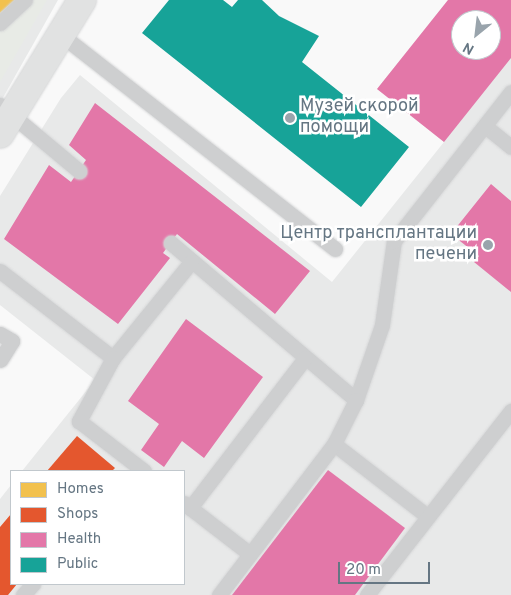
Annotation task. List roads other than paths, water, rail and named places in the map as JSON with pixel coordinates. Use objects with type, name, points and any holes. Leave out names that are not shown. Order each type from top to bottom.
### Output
[{"type":"street","points":[[4,118],[79,2]]},
{"type":"lane","points":[[0,22],[25,0]]},
{"type":"lane","points":[[60,34],[334,249]]},
{"type":"lane","points":[[219,595],[334,444],[356,400],[382,325],[394,242],[511,92]]},
{"type":"lane","points":[[4,118],[79,171]]},
{"type":"lane","points":[[484,126],[511,147]]},
{"type":"lane","points":[[171,243],[191,262],[356,400]]},
{"type":"lane","points":[[143,470],[79,421],[113,358],[191,262]]},
{"type":"lane","points":[[0,270],[113,358]]},
{"type":"lane","points":[[0,334],[12,340],[0,360]]},
{"type":"lane","points":[[250,554],[187,505],[305,358]]},
{"type":"lane","points":[[367,595],[511,411]]},
{"type":"lane","points":[[334,444],[427,516]]},
{"type":"lane","points":[[23,595],[32,585]]},
{"type":"place","name":"Музей скорой помощи","points":[[290,118]]},
{"type":"place","name":"Центр трансплантации печени","points":[[488,245]]}]
